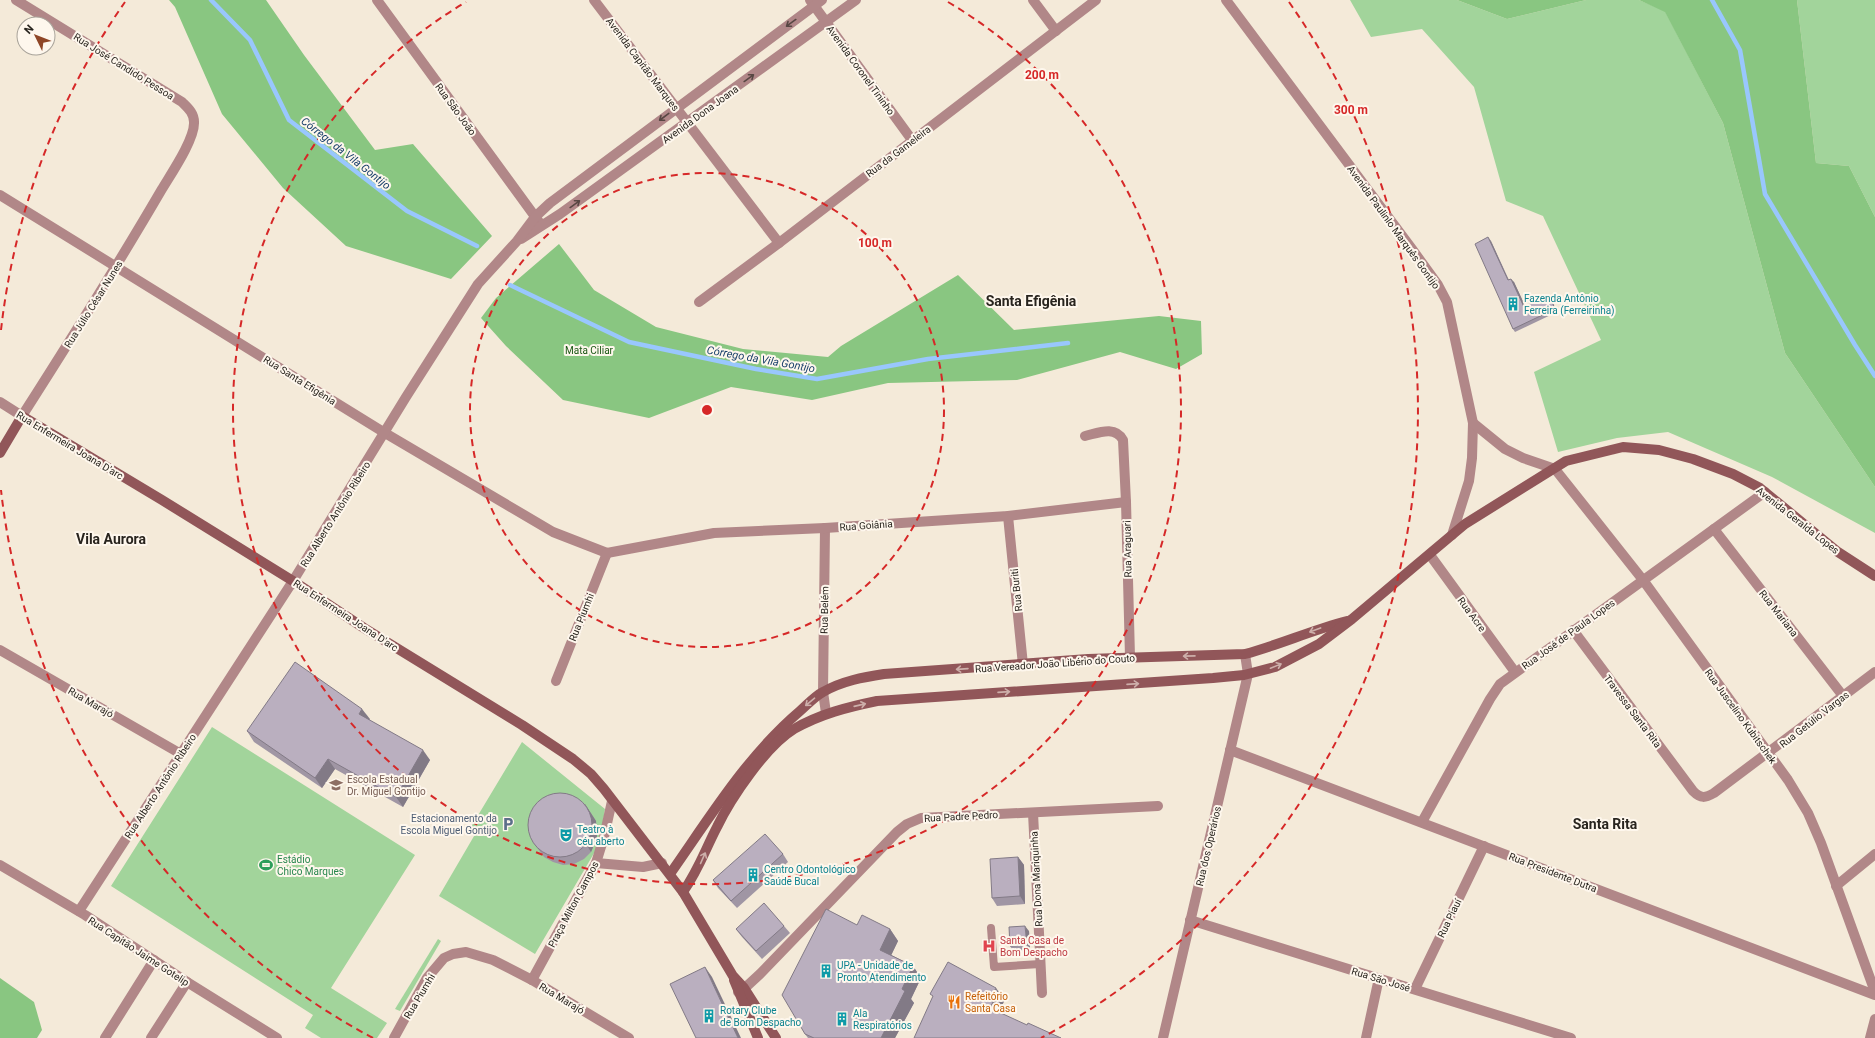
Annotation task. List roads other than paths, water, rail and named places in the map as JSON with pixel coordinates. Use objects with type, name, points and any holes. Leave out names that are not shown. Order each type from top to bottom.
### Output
[{"type":"main road","name":"Rua Júlio César Nunes","points":[[0,453],[22,416]]},
{"type":"main road","name":"Rua Enfermeira Joana D'arc","points":[[22,416],[293,581],[364,628],[516,721],[572,759],[591,774],[662,863],[683,892],[741,990],[776,1038]]},
{"type":"main road","name":"Avenida Geralda Lopes","points":[[1536,480],[1566,461],[1623,446],[1659,450],[1693,459],[1733,474],[1765,492],[1838,552],[1875,576]]},
{"type":"main road","name":"Rua Vereador João Libério do Couto","points":[[774,741],[826,714],[877,701],[1213,678],[1248,674],[1275,667],[1319,644],[1430,555],[1464,524],[1536,480]]},
{"type":"main road","name":"Rua Vereador João Libério do Couto","points":[[774,741],[788,721],[823,692],[861,677],[1088,659],[1245,654],[1268,648],[1321,628],[1352,619]]},
{"type":"main road","points":[[670,874],[724,796],[755,757],[774,741]]},
{"type":"main road","points":[[683,892],[696,873],[716,828],[730,802],[774,741]]},
{"type":"main road","name":"Rua Enfermeira Joana D'arc","points":[[741,990],[758,1038]]},
{"type":"street","name":"Rua José Candido Pessoa","points":[[16,0],[187,106],[192,111],[194,121],[192,133],[183,153]]},
{"type":"street","name":"Rua São João","points":[[377,0],[543,226]]},
{"type":"street","name":"Avenida Capitão Marques","points":[[594,0],[779,243]]},
{"type":"street","name":"Avenida Dona Joana","points":[[543,226],[856,0]]},
{"type":"street","points":[[1033,0],[1056,31]]},
{"type":"street","name":"Rua da Gameleira","points":[[699,302],[779,243],[1096,0]]},
{"type":"street","name":"Avenida Paulinlo Marquês Gontijo","points":[[1226,0],[1438,285],[1447,302],[1472,424],[1472,458],[1469,481],[1452,535]]},
{"type":"street","name":"Avenida Dona Joana","points":[[535,217],[550,203],[816,2]]},
{"type":"street","name":"Avenida Coronel Tininho","points":[[816,2],[826,22],[912,140]]},
{"type":"street","name":"Rua Júlio César Nunes","points":[[22,416],[117,266],[183,153]]},
{"type":"street","name":"Rua Santa Efigênia","points":[[0,195],[385,433],[553,532],[606,553]]},
{"type":"street","name":"Rua Alberto Antônio Ribeiro","points":[[79,912],[293,581],[406,397],[478,284],[517,241],[535,217]]},
{"type":"street","name":"Rua Alberto Antônio Ribeiro","points":[[517,241],[543,226]]},
{"type":"street","name":"Rua Enfermeira Joana D'arc","points":[[0,402],[22,416]]},
{"type":"street","points":[[1472,424],[1505,449],[1524,458],[1555,468]]},
{"type":"street","name":"Rua Araguari","points":[[1085,436],[1107,431],[1115,432],[1120,435],[1123,440],[1130,657]]},
{"type":"street","name":"Rua Juscelino Kubitschek","points":[[1555,468],[1643,580],[1788,780],[1808,813],[1875,993]]},
{"type":"street","name":"Rua José de Paula Lopes","points":[[1422,822],[1490,699],[1500,684],[1765,492]]},
{"type":"street","name":"Rua Goiânia","points":[[606,553],[714,533],[825,528],[1008,516],[1126,502]]},
{"type":"street","name":"Rua Buriti","points":[[1008,516],[1023,665]]},
{"type":"street","name":"Rua Belém","points":[[825,528],[823,692],[826,714]]},
{"type":"street","name":"Rua Mariana","points":[[1714,529],[1843,696]]},
{"type":"street","name":"Rua Piumhi","points":[[556,681],[606,553]]},
{"type":"street","name":"Rua Acre","points":[[1430,555],[1515,672]]},
{"type":"street","name":"Travessa Santa Rita","points":[[1573,630],[1693,791]]},
{"type":"street","name":"Rua Marajó","points":[[0,650],[181,754]]},
{"type":"street","name":"Rua dos Operários","points":[[1163,1038],[1248,674],[1245,654]]},
{"type":"street","name":"Rua Getúlio Vargas","points":[[1693,791],[1698,797],[1706,798],[1714,793],[1768,754],[1875,672]]},
{"type":"street","name":"Rua Presidente Dutra","points":[[1230,750],[1875,993]]},
{"type":"street","name":"Praça Milton Campos","points":[[532,980],[596,863],[604,837],[612,801]]},
{"type":"street","name":"Rua Padre Pedro","points":[[741,990],[897,832],[907,824],[921,818],[1158,806]]},
{"type":"street","name":"Rua Dona Mariquinha","points":[[1033,812],[1042,993]]},
{"type":"street","name":"Rua Piauí","points":[[1415,990],[1484,846]]},
{"type":"street","points":[[1836,886],[1875,854]]},
{"type":"street","points":[[596,863],[642,867],[662,863]]},
{"type":"street","name":"Rua Capitão Jaime Gotelip","points":[[0,865],[79,912],[277,1038]]},
{"type":"street","name":"Rua São José","points":[[1190,920],[1571,1038]]},
{"type":"street","name":"Rua Piumhi","points":[[394,1038],[427,978],[444,958],[452,954],[466,952],[493,960]]},
{"type":"street","points":[[105,1038],[154,960]]},
{"type":"street","name":"Rua Marajó","points":[[493,960],[532,980],[629,1038]]},
{"type":"street","points":[[1366,1038],[1379,978]]},
{"type":"street","points":[[151,1038],[187,982]]},
{"type":"street","points":[[1870,1038],[1875,1019]]},
{"type":"lane","points":[[991,928],[994,967],[1040,964]]},
{"type":"waterway","name":"Córrego da Vila Gontijo","points":[[211,0],[250,40],[289,120],[407,211],[477,246]]},
{"type":"waterway","points":[[1712,0],[1740,50],[1765,194],[1875,376]]},
{"type":"waterway","name":"Córrego da Vila Gontijo","points":[[510,285],[629,342],[756,369],[817,379],[928,359],[1068,343]]},
{"type":"place","name":"Fazenda Antônio Ferreira (Ferreirinha)","points":[[1513,304]]},
{"type":"place","name":"Escola Estadual Dr. Miguel Gontijo","points":[[336,785]]},
{"type":"place","name":"Estacionamento da Escola Miguel Gontijo","points":[[508,824]]},
{"type":"place","name":"Teatro à céu aberto","points":[[566,835]]},
{"type":"place","name":"Estádio Chico Marques","points":[[266,865]]},
{"type":"place","name":"Centro Odontológico Saúde Bucal","points":[[753,875]]},
{"type":"place","name":"Santa Casa de Bom Despacho","points":[[989,946]]},
{"type":"place","name":"UPA - Unidade de Pronto Atendimento","points":[[826,971]]},
{"type":"place","name":"Refeitório Santa Casa","points":[[954,1002]]},
{"type":"place","name":"Rotary Clube de Bom Despacho","points":[[709,1016]]},
{"type":"place","name":"Ala Respiratórios","points":[[842,1019]]},
{"type":"district","name":"Santa Efigênia","points":[[1031,301]]},
{"type":"district","name":"Vila Aurora","points":[[111,539]]},
{"type":"district","name":"Santa Rita","points":[[1605,824]]},
{"type":"park label","name":"Mata Ciliar","points":[[589,350]]}]
